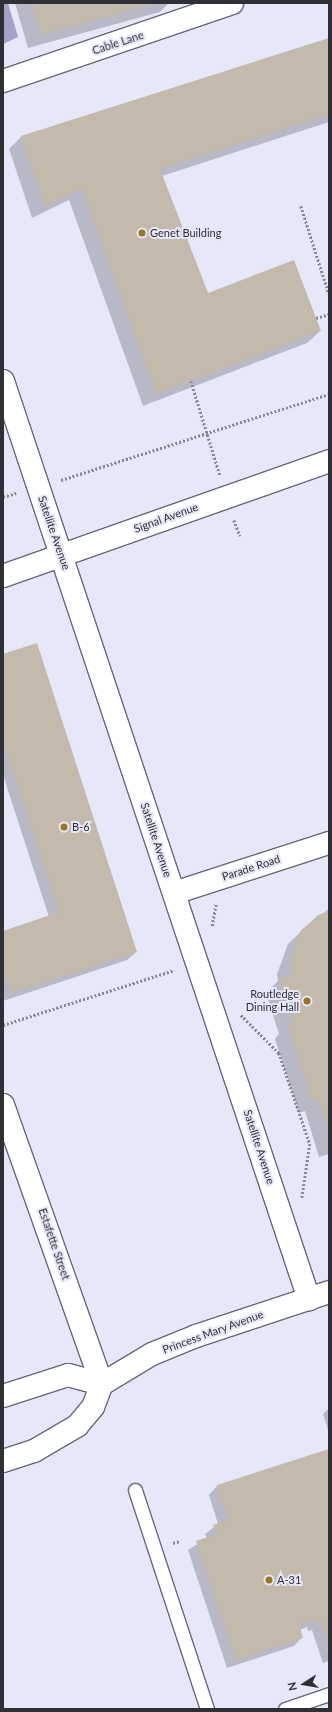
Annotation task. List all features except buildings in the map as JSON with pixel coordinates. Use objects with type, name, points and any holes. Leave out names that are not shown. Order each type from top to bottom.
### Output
[{"type":"street","name":"Cable Lane","points":[[3,81],[232,3]]},
{"type":"street","name":"Satellite Avenue","points":[[3,381],[197,962],[319,1296]]},
{"type":"street","name":"Signal Avenue","points":[[3,576],[329,460]]},
{"type":"street","name":"Parade Road","points":[[174,893],[329,843]]},
{"type":"street","name":"Estafette Street","points":[[3,1105],[102,1384]]},
{"type":"street","name":"Princess Mary Avenue","points":[[102,1384],[152,1354],[189,1339],[319,1296]]},
{"type":"street","points":[[3,1396],[68,1375],[102,1384],[93,1407],[77,1426],[34,1451],[3,1461]]},
{"type":"lane","points":[[135,1490],[207,1709]]},
{"type":"lane","points":[[285,1709],[329,1694]]},
{"type":"path","points":[[301,206],[329,294]]},
{"type":"path","points":[[316,318],[329,314]]},
{"type":"path","points":[[191,380],[207,435],[240,536]]},
{"type":"path","points":[[3,497],[207,435],[329,394]]},
{"type":"path","points":[[213,931],[211,924],[216,903],[223,899]]},
{"type":"path","points":[[3,1025],[197,962]]},
{"type":"path","points":[[239,1009],[241,1016],[280,1053],[310,1144],[304,1203]]},
{"type":"shaded area","points":[[3,3],[8,3],[18,37],[3,44]]},
{"type":"place","name":"Genet Building","points":[[142,233]]},
{"type":"place","name":"B-6","points":[[64,827]]},
{"type":"place","name":"Routledge Dining Hall","points":[[307,1001]]},
{"type":"place","name":"A-31","points":[[269,1580]]}]
